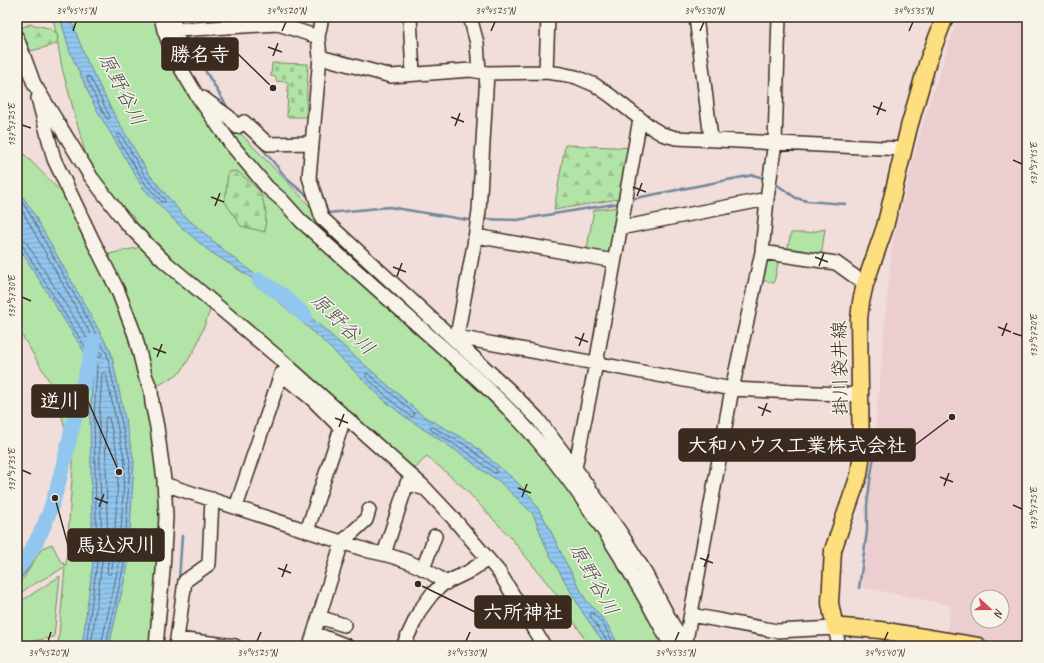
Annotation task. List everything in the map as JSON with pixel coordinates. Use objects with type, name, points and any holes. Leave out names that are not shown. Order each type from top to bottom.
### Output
[{"type":"main road","name":"掛川袋井線","points":[[835,628],[830,603],[832,561],[835,541],[859,475],[861,460],[859,319],[861,302],[865,284],[885,227],[928,61],[945,17]]},
{"type":"main road","points":[[835,628],[843,627],[880,630],[937,638],[978,646]]},
{"type":"street","points":[[161,17],[174,57],[196,94],[231,144],[267,187],[282,200],[301,221],[483,383],[541,445],[600,522],[671,646]]},
{"type":"street","points":[[172,17],[177,30],[180,60],[184,74]]},
{"type":"street","points":[[322,17],[318,37],[320,57],[309,177],[322,218],[457,339],[537,418],[575,468],[642,567],[685,646]]},
{"type":"street","points":[[410,17],[412,74]]},
{"type":"street","points":[[457,339],[476,236],[479,211],[483,72],[470,17]]},
{"type":"street","points":[[546,72],[548,17]]},
{"type":"street","points":[[696,17],[711,139]]},
{"type":"street","points":[[685,646],[732,388],[762,252],[767,199],[775,142],[779,17]]},
{"type":"street","points":[[177,30],[226,22],[278,24],[318,37]]},
{"type":"street","points":[[17,38],[34,84],[54,159],[118,291],[134,335],[145,375],[151,390],[152,403],[158,427],[166,516],[163,571],[156,646]]},
{"type":"street","points":[[320,57],[391,76],[471,70],[483,72],[546,72],[576,78],[595,85],[652,128],[662,134],[676,138],[904,149]]},
{"type":"street","points":[[34,84],[91,177],[126,223],[163,260],[280,359],[426,489],[499,572],[544,646]]},
{"type":"street","points":[[196,94],[229,117],[237,127],[244,122],[268,144],[312,143]]},
{"type":"street","points":[[575,468],[596,364],[640,119]]},
{"type":"street","points":[[620,228],[767,199]]},
{"type":"street","points":[[476,236],[614,261]]},
{"type":"street","points":[[762,252],[836,263],[865,284]]},
{"type":"street","points":[[457,339],[732,388],[861,395]]},
{"type":"street","points":[[236,507],[281,374],[312,399],[341,428],[307,530]]},
{"type":"street","points":[[384,554],[406,483],[426,489]]},
{"type":"street","points":[[164,484],[369,551],[390,555],[434,573],[446,583]]},
{"type":"street","points":[[212,499],[209,564],[185,582],[177,642],[235,646]]},
{"type":"street","points":[[310,646],[342,542],[366,520],[369,510]]},
{"type":"street","points":[[423,569],[435,536]]},
{"type":"street","points":[[403,646],[420,610],[432,594],[446,583],[468,572],[488,559]]},
{"type":"street","points":[[691,615],[777,631],[835,628],[839,646]]},
{"type":"street","points":[[319,617],[344,625]]},
{"type":"street","points":[[314,633],[347,646]]},
{"type":"shaded area","points":[[958,17],[1027,17],[1027,646],[1009,646],[947,635],[951,605],[861,587],[892,246],[921,129]]},
{"type":"green space","points":[[53,17],[166,17],[185,76],[299,194],[328,227],[525,407],[610,518],[684,646],[589,646],[560,599],[511,538],[463,487],[427,456],[414,470],[355,416],[306,376],[237,314],[193,279],[145,236],[133,217],[115,200],[97,178],[86,156],[62,68]]},
{"type":"green space","points":[[30,24],[49,28],[58,34],[57,44],[31,51],[21,28]]},
{"type":"green space","points":[[272,63],[308,64],[306,117],[287,117],[288,82],[276,81],[276,77],[271,76]]},
{"type":"green space","points":[[17,145],[22,152],[77,208],[122,315],[149,413],[163,507],[154,646],[58,646],[65,567],[27,588],[17,597],[17,583],[23,579],[42,548],[52,544],[60,560],[66,566],[73,464],[57,394],[17,327]]},
{"type":"green space","points":[[565,145],[635,148],[618,199],[554,210]]},
{"type":"green space","points":[[237,171],[260,191],[266,212],[265,232],[241,226],[225,202],[228,172]]},
{"type":"green space","points":[[619,207],[611,256],[586,253],[594,210]]},
{"type":"green space","points":[[825,229],[821,257],[787,251],[791,233],[808,233]]},
{"type":"green space","points":[[141,247],[211,308],[196,347],[181,372],[151,390],[109,254]]},
{"type":"green space","points":[[764,255],[779,258],[774,283],[760,280]]},
{"type":"green space","points":[[60,576],[54,637],[17,644],[17,604]]},
{"type":"water","points":[[60,17],[70,17],[86,59],[115,116],[149,174],[182,214],[226,252],[308,315],[423,416],[470,442],[516,481],[531,497],[548,525],[586,600],[606,622],[619,646],[606,646],[583,613],[547,550],[533,514],[499,481],[386,402],[320,338],[253,279],[209,251],[180,226],[143,188],[95,107],[70,52]]},
{"type":"water","points":[[17,189],[30,207],[111,352],[134,461],[128,565],[109,646],[82,646],[93,562],[90,419],[93,366],[17,244]]},
{"type":"waterway","points":[[185,34],[194,52],[229,110]]},
{"type":"waterway","points":[[257,142],[288,180],[311,199]]},
{"type":"waterway","points":[[631,199],[753,175],[767,179]]},
{"type":"waterway","points":[[773,182],[796,198],[807,201],[845,204]]},
{"type":"waterway","points":[[483,219],[517,220],[620,203]]},
{"type":"waterway","points":[[326,211],[328,213],[389,207],[474,221]]},
{"type":"waterway","name":"原野谷川","points":[[259,280],[284,296],[305,316]]},
{"type":"waterway","points":[[17,570],[37,541],[56,492],[94,341]]},
{"type":"waterway","points":[[859,588],[867,531],[867,505],[874,456]]},
{"type":"waterway","points":[[17,581],[33,559],[48,515]]},
{"type":"waterway","points":[[179,580],[182,536]]},
{"type":"waterway","points":[[848,641],[852,646]]},
{"type":"place","name":"勝名寺","points":[[273,88]]},
{"type":"place","name":"大和ハウス工業株式会社","points":[[952,417]]},
{"type":"place","name":"逆川","points":[[119,472]]},
{"type":"place","name":"馬込沢川","points":[[55,498]]},
{"type":"place","name":"六所神社","points":[[418,584]]}]
